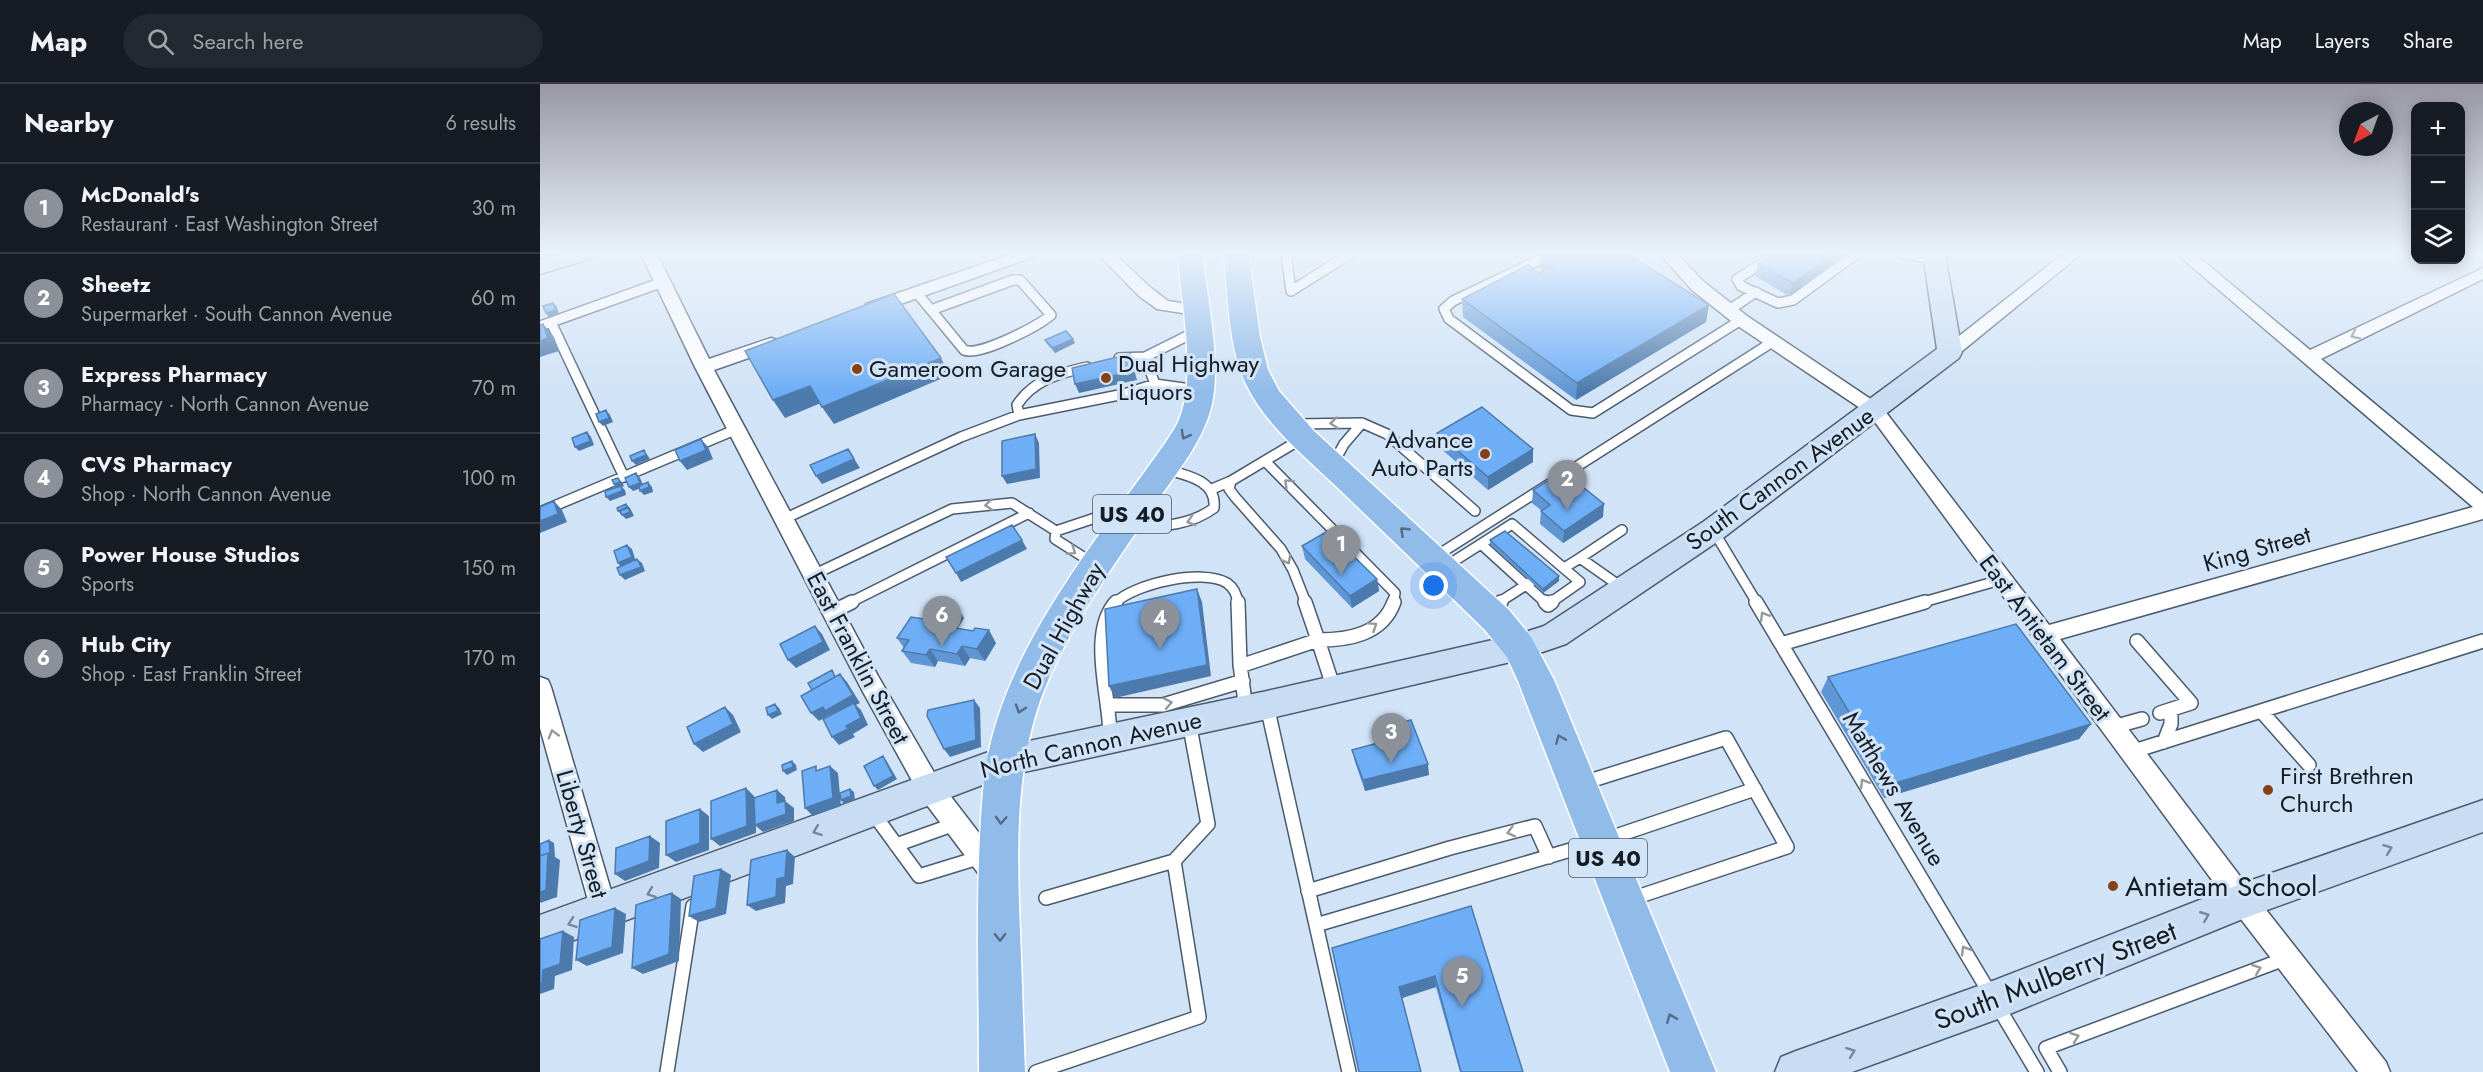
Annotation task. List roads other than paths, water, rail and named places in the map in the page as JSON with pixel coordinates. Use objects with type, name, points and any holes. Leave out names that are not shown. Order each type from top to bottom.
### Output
[{"type":"main road","name":"Dual Highway","points":[[990,868],[1005,762],[1026,691],[1049,642],[1122,528],[1164,468],[1192,421],[1201,390],[1202,372],[1195,300]]},
{"type":"main road","name":"US 40","points":[[1243,300],[1253,365],[1260,384],[1276,408],[1487,610],[1519,647],[1536,680],[1693,1072]]},
{"type":"main road","name":"US 40","points":[[990,868],[1002,1072]]},
{"type":"street","name":"East Franklin Street","points":[[672,300],[704,367],[870,683],[930,789],[990,868]]},
{"type":"street","points":[[861,312],[896,300]]},
{"type":"street","points":[[1156,300],[1197,320]]},
{"type":"street","name":"East Antietam Street","points":[[1716,300],[1875,410],[2000,580],[2044,635],[2243,901],[2376,1072]]},
{"type":"street","points":[[1942,300],[1950,352],[2015,300]]},
{"type":"street","points":[[2241,300],[2483,505]]},
{"type":"street","points":[[2310,357],[2427,300]]},
{"type":"street","points":[[704,367],[782,340]]},
{"type":"street","name":"South Cannon Avenue","points":[[1519,647],[1555,635],[1713,530],[1950,352]]},
{"type":"street","name":"King Street","points":[[2044,635],[2483,512]]},
{"type":"street","name":"North Cannon Avenue","points":[[540,934],[1005,762],[1189,722],[1252,698],[1334,689],[1519,647]]},
{"type":"street","name":"Liberty Street","points":[[540,687],[604,911]]},
{"type":"street","name":"South Mulberry Street","points":[[1796,1072],[1995,1000],[2243,901],[2475,822]]},
{"type":"lane","points":[[540,326],[613,300]]},
{"type":"lane","points":[[923,300],[968,352],[978,351],[1041,323],[1051,315],[1038,300]]},
{"type":"lane","points":[[931,310],[958,300]]},
{"type":"lane","points":[[1455,300],[1444,309],[1449,319],[1571,410],[1593,412],[1735,315],[1749,300]]},
{"type":"lane","points":[[1772,300],[1778,303],[1792,300]]},
{"type":"lane","points":[[1108,361],[1132,356],[1145,357],[1197,320]]},
{"type":"lane","points":[[552,322],[624,477]]},
{"type":"lane","points":[[1438,563],[1774,341]]},
{"type":"lane","points":[[1145,357],[1155,384]]},
{"type":"lane","points":[[1019,415],[1017,405],[1028,390],[1063,374],[1096,364]]},
{"type":"lane","points":[[784,519],[961,437],[1019,415],[1124,394],[1155,384],[1201,390]]},
{"type":"lane","points":[[1333,464],[1344,444],[1362,423]]},
{"type":"lane","points":[[1212,489],[1265,460],[1298,431],[1362,423],[1387,434],[1475,511]]},
{"type":"lane","points":[[540,512],[737,429]]},
{"type":"lane","points":[[1240,666],[1318,640],[1356,637],[1388,616],[1395,601],[1395,592],[1265,460]]},
{"type":"lane","points":[[1122,528],[1184,524],[1199,519],[1214,508],[1216,501],[1212,489],[1202,481],[1164,468]]},
{"type":"lane","points":[[1231,480],[1229,489],[1236,501],[1282,550],[1290,564],[1334,689]]},
{"type":"lane","points":[[813,575],[952,509],[1012,503],[1056,531]]},
{"type":"lane","points":[[1056,531],[1140,503]]},
{"type":"lane","points":[[832,612],[1029,513]]},
{"type":"lane","points":[[1438,563],[1481,544],[1512,524],[1580,582],[1548,605],[1499,556],[1481,544]]},
{"type":"lane","points":[[1547,571],[1580,558],[1622,530]]},
{"type":"lane","name":"Matthews Avenue","points":[[1713,530],[2037,1072]]},
{"type":"lane","points":[[1056,531],[1055,539],[1097,566]]},
{"type":"lane","points":[[1516,544],[1527,537]]},
{"type":"lane","points":[[1531,556],[1542,549]]},
{"type":"lane","points":[[1580,558],[1625,589]]},
{"type":"lane","points":[[1110,739],[1110,705],[1103,658],[1104,621],[1112,606],[1119,599],[1143,588],[1197,577],[1216,579],[1229,585],[1235,591],[1238,604],[1240,666],[1252,698],[1308,891],[1349,1072]]},
{"type":"lane","points":[[1781,644],[2000,580]]},
{"type":"lane","points":[[1487,610],[1528,584]]},
{"type":"lane","points":[[2137,641],[2192,703],[2166,711],[2171,724],[2164,742]]},
{"type":"lane","points":[[2131,752],[2483,641]]},
{"type":"lane","points":[[1110,705],[1163,705],[1252,698]]},
{"type":"lane","points":[[2261,711],[2309,765]]},
{"type":"lane","points":[[2113,727],[2142,718]]},
{"type":"lane","points":[[1046,898],[1174,861],[1208,824],[1189,722]]},
{"type":"lane","points":[[1578,785],[1726,738],[1787,847],[1624,901]]},
{"type":"lane","points":[[1316,925],[1601,842],[1755,789]]},
{"type":"lane","points":[[872,811],[919,876],[990,868]]},
{"type":"lane","points":[[896,844],[956,824]]},
{"type":"lane","points":[[1308,891],[1450,848],[1535,826],[1549,857]]},
{"type":"lane","points":[[1036,1072],[1199,1017],[1174,861]]},
{"type":"lane","points":[[667,1072],[698,876]]},
{"type":"lane","points":[[2060,1072],[2046,1048],[2287,958]]},
{"type":"place","name":"Gameroom Garage","points":[[857,369]]},
{"type":"place","name":"Dual Highway Liquors","points":[[1106,378]]},
{"type":"place","name":"Advance Auto Parts","points":[[1485,454]]},
{"type":"place","name":"Sheetz","points":[[1567,510]]},
{"type":"place","name":"McDonald's","points":[[1341,575]]},
{"type":"place","name":"Hub City","points":[[942,646]]},
{"type":"place","name":"CVS Pharmacy","points":[[1160,649]]},
{"type":"place","name":"Express Pharmacy","points":[[1391,763]]},
{"type":"place","name":"First Brethren Church","points":[[2268,790]]},
{"type":"place","name":"Antietam School","points":[[2113,886]]},
{"type":"place","name":"Power House Studios","points":[[1462,1007]]}]
